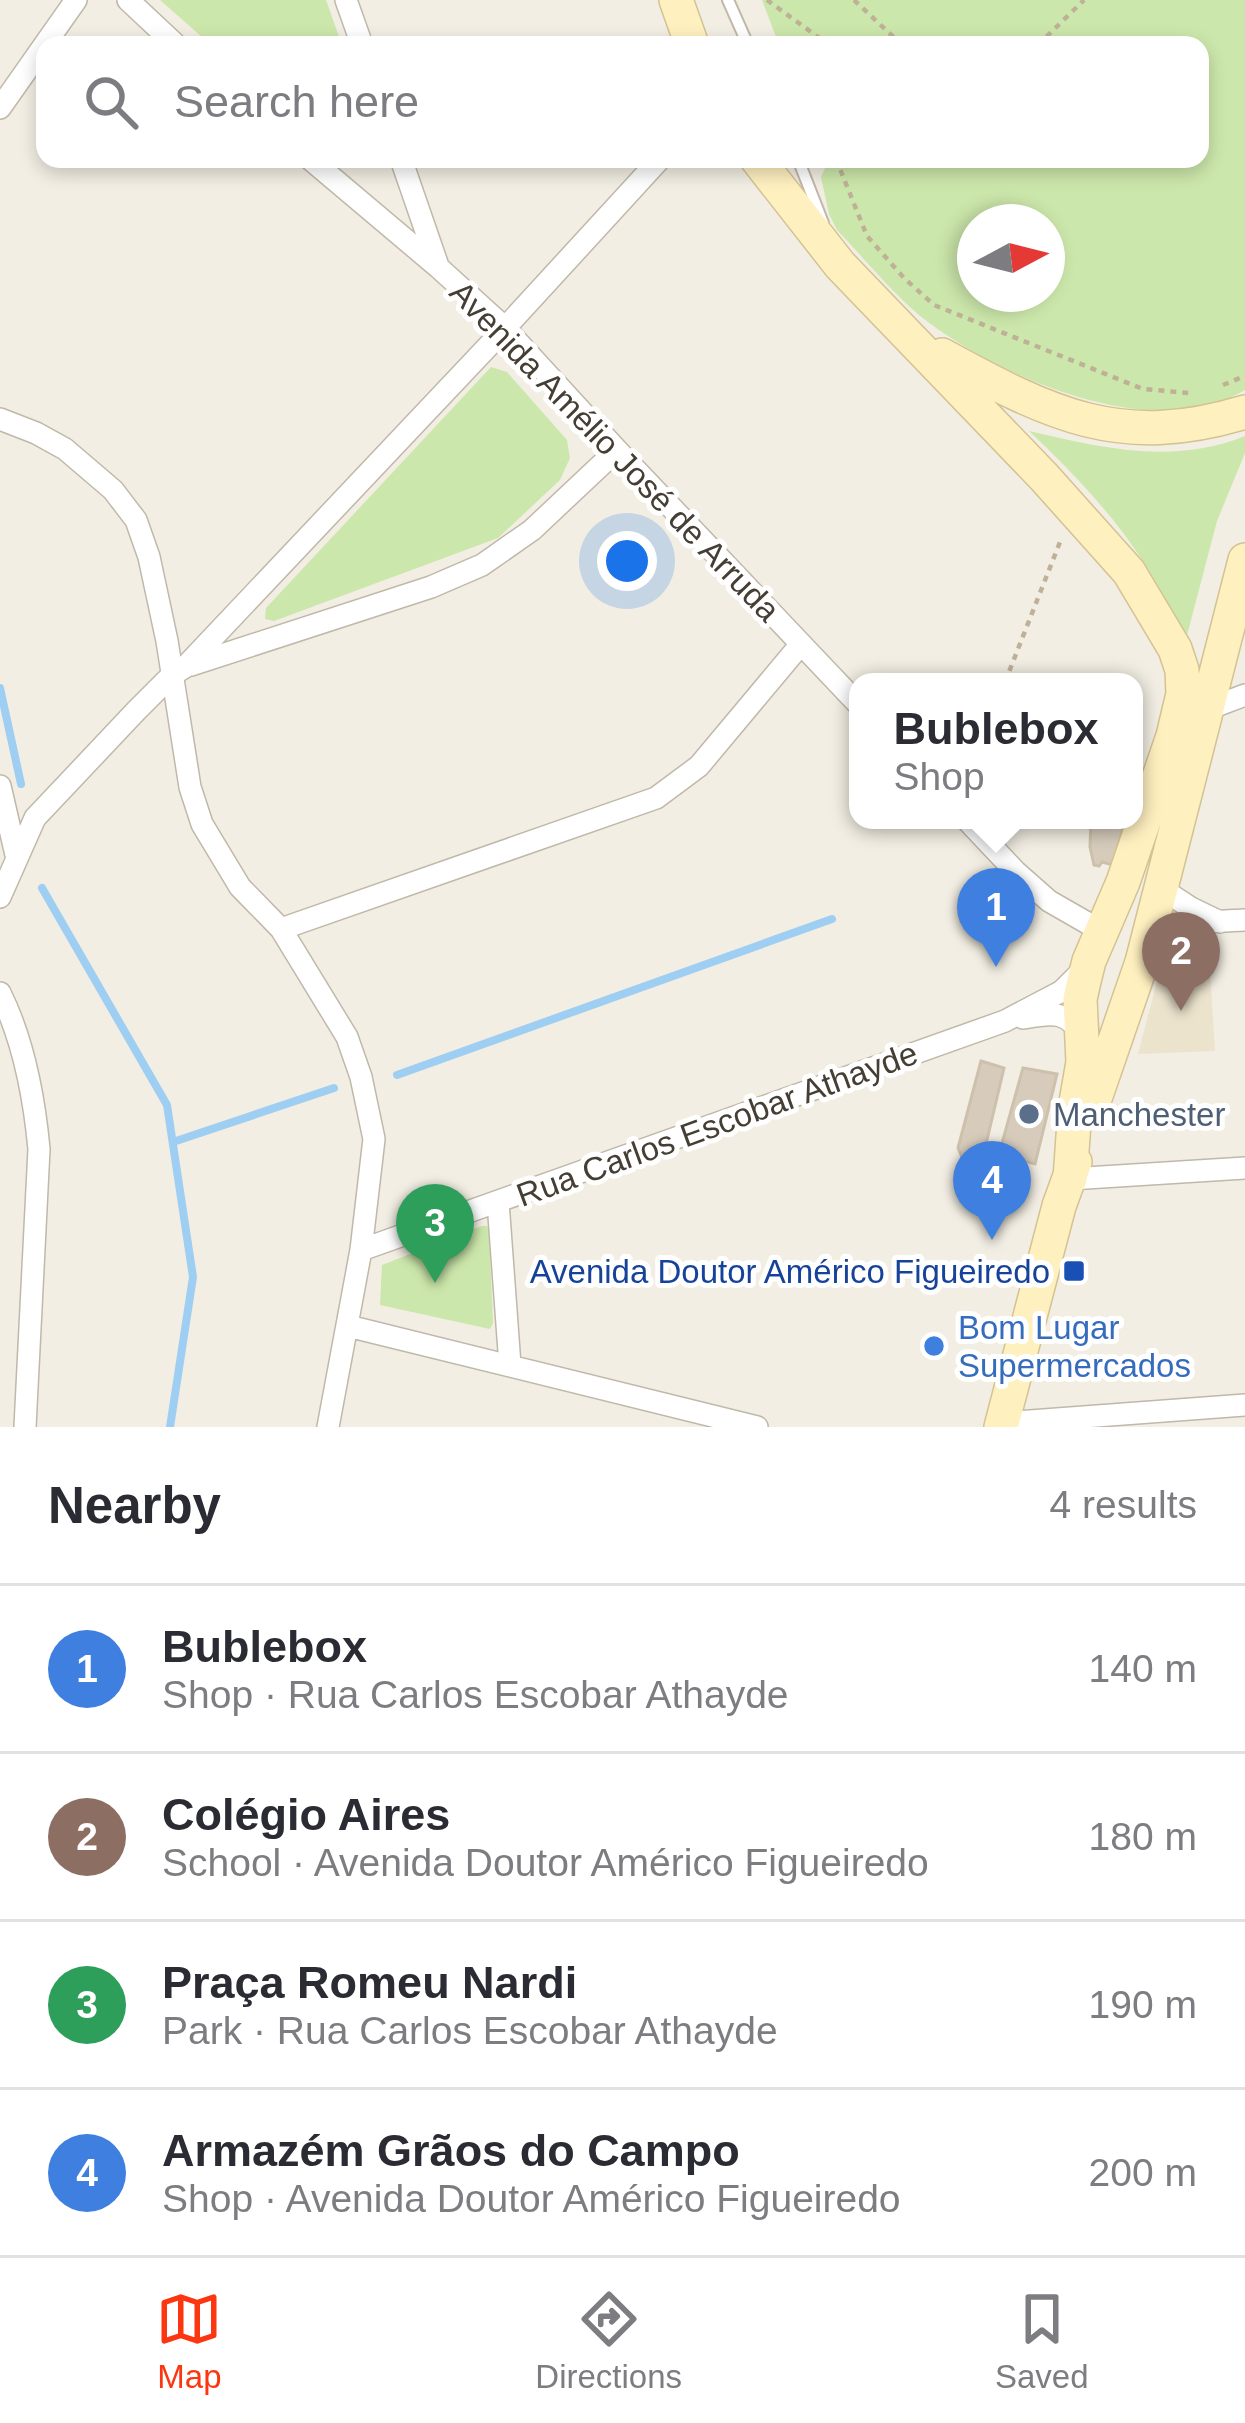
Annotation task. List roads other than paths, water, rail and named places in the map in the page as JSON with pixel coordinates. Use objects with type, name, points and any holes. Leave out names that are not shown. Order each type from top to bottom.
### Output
[{"type":"main road","points":[[676,0],[689,36]]},
{"type":"main road","points":[[764,168],[840,265],[1129,572],[1175,649],[1183,694],[1144,865],[1145,876],[1162,889]]},
{"type":"main road","points":[[914,339],[1020,398],[1075,419],[1130,428],[1192,426],[1245,412]]},
{"type":"main road","points":[[1001,1425],[1059,1206],[1142,962],[1245,560]]},
{"type":"main road","points":[[1143,823],[1173,736]]},
{"type":"main road","points":[[1070,1179],[1082,1080],[1080,999],[1141,829]]},
{"type":"main road","points":[[1096,946],[1124,947],[1128,957],[1100,1079]]},
{"type":"street","points":[[51,36],[76,0]]},
{"type":"street","points":[[128,0],[166,36]]},
{"type":"street","points":[[346,0],[359,36]]},
{"type":"street","points":[[0,108],[36,57]]},
{"type":"street","name":"Avenida Amélio José de Arruda","points":[[321,168],[505,328],[849,695]]},
{"type":"street","points":[[404,168],[438,267]]},
{"type":"street","points":[[0,897],[35,818],[136,710],[219,631],[652,168]]},
{"type":"street","points":[[0,419],[65,449],[113,490],[136,520],[179,671],[180,725],[190,787],[202,824],[240,887],[281,929],[347,1036],[362,1077],[374,1139],[361,1250],[328,1427]]},
{"type":"street","points":[[179,671],[431,587],[482,565],[532,530],[616,450]]},
{"type":"street","points":[[1227,628],[1229,647],[1240,662]]},
{"type":"street","points":[[167,641],[219,631],[259,643]]},
{"type":"street","points":[[281,929],[656,798],[699,766],[801,644]]},
{"type":"street","points":[[1204,718],[1216,706],[1245,695]]},
{"type":"street","points":[[136,710],[153,704],[165,706],[180,725]]},
{"type":"street","points":[[0,786],[16,855]]},
{"type":"street","points":[[975,829],[1049,902],[1067,912],[1096,946]]},
{"type":"street","points":[[1162,889],[1221,922]]},
{"type":"street","points":[[1067,912],[1096,911],[1117,899]]},
{"type":"street","points":[[1142,962],[1165,933],[1245,920]]},
{"type":"street","name":"Rua Carlos Escobar Athayde","points":[[361,1250],[1005,1021],[1062,991],[1078,977],[1096,946]]},
{"type":"street","points":[[0,993],[28,1077],[39,1149],[26,1427]]},
{"type":"street","name":"Rua Carlos Escobar Athayde","points":[[1005,1021],[1048,1014],[1064,1017],[1074,1023],[1083,1039]]},
{"type":"street","points":[[1070,1179],[1245,1168]]},
{"type":"street","points":[[498,1202],[510,1365]]},
{"type":"street","points":[[348,1326],[757,1427]]},
{"type":"street","points":[[1001,1425],[1245,1405]]},
{"type":"lane","points":[[728,0],[744,36]]},
{"type":"lane","points":[[802,168],[840,265]]},
{"type":"waterway","points":[[0,688],[21,784]]},
{"type":"waterway","points":[[42,888],[167,1105],[193,1277],[170,1427]]},
{"type":"waterway","points":[[397,1075],[832,919]]},
{"type":"waterway","points":[[173,1142],[334,1088]]},
{"type":"place","name":"Bublebox","points":[[996,967]]},
{"type":"place","name":"Colégio Aires","points":[[1181,1011]]},
{"type":"place","name":"Manchester","points":[[1029,1114]]},
{"type":"place","name":"Armazém Grãos do Campo","points":[[992,1240]]},
{"type":"place","name":"Avenida Doutor Américo Figueiredo","points":[[1074,1271]]},
{"type":"place","name":"Praça Romeu Nardi","points":[[435,1283]]},
{"type":"place","name":"Bom Lugar Supermercados","points":[[934,1346]]}]
